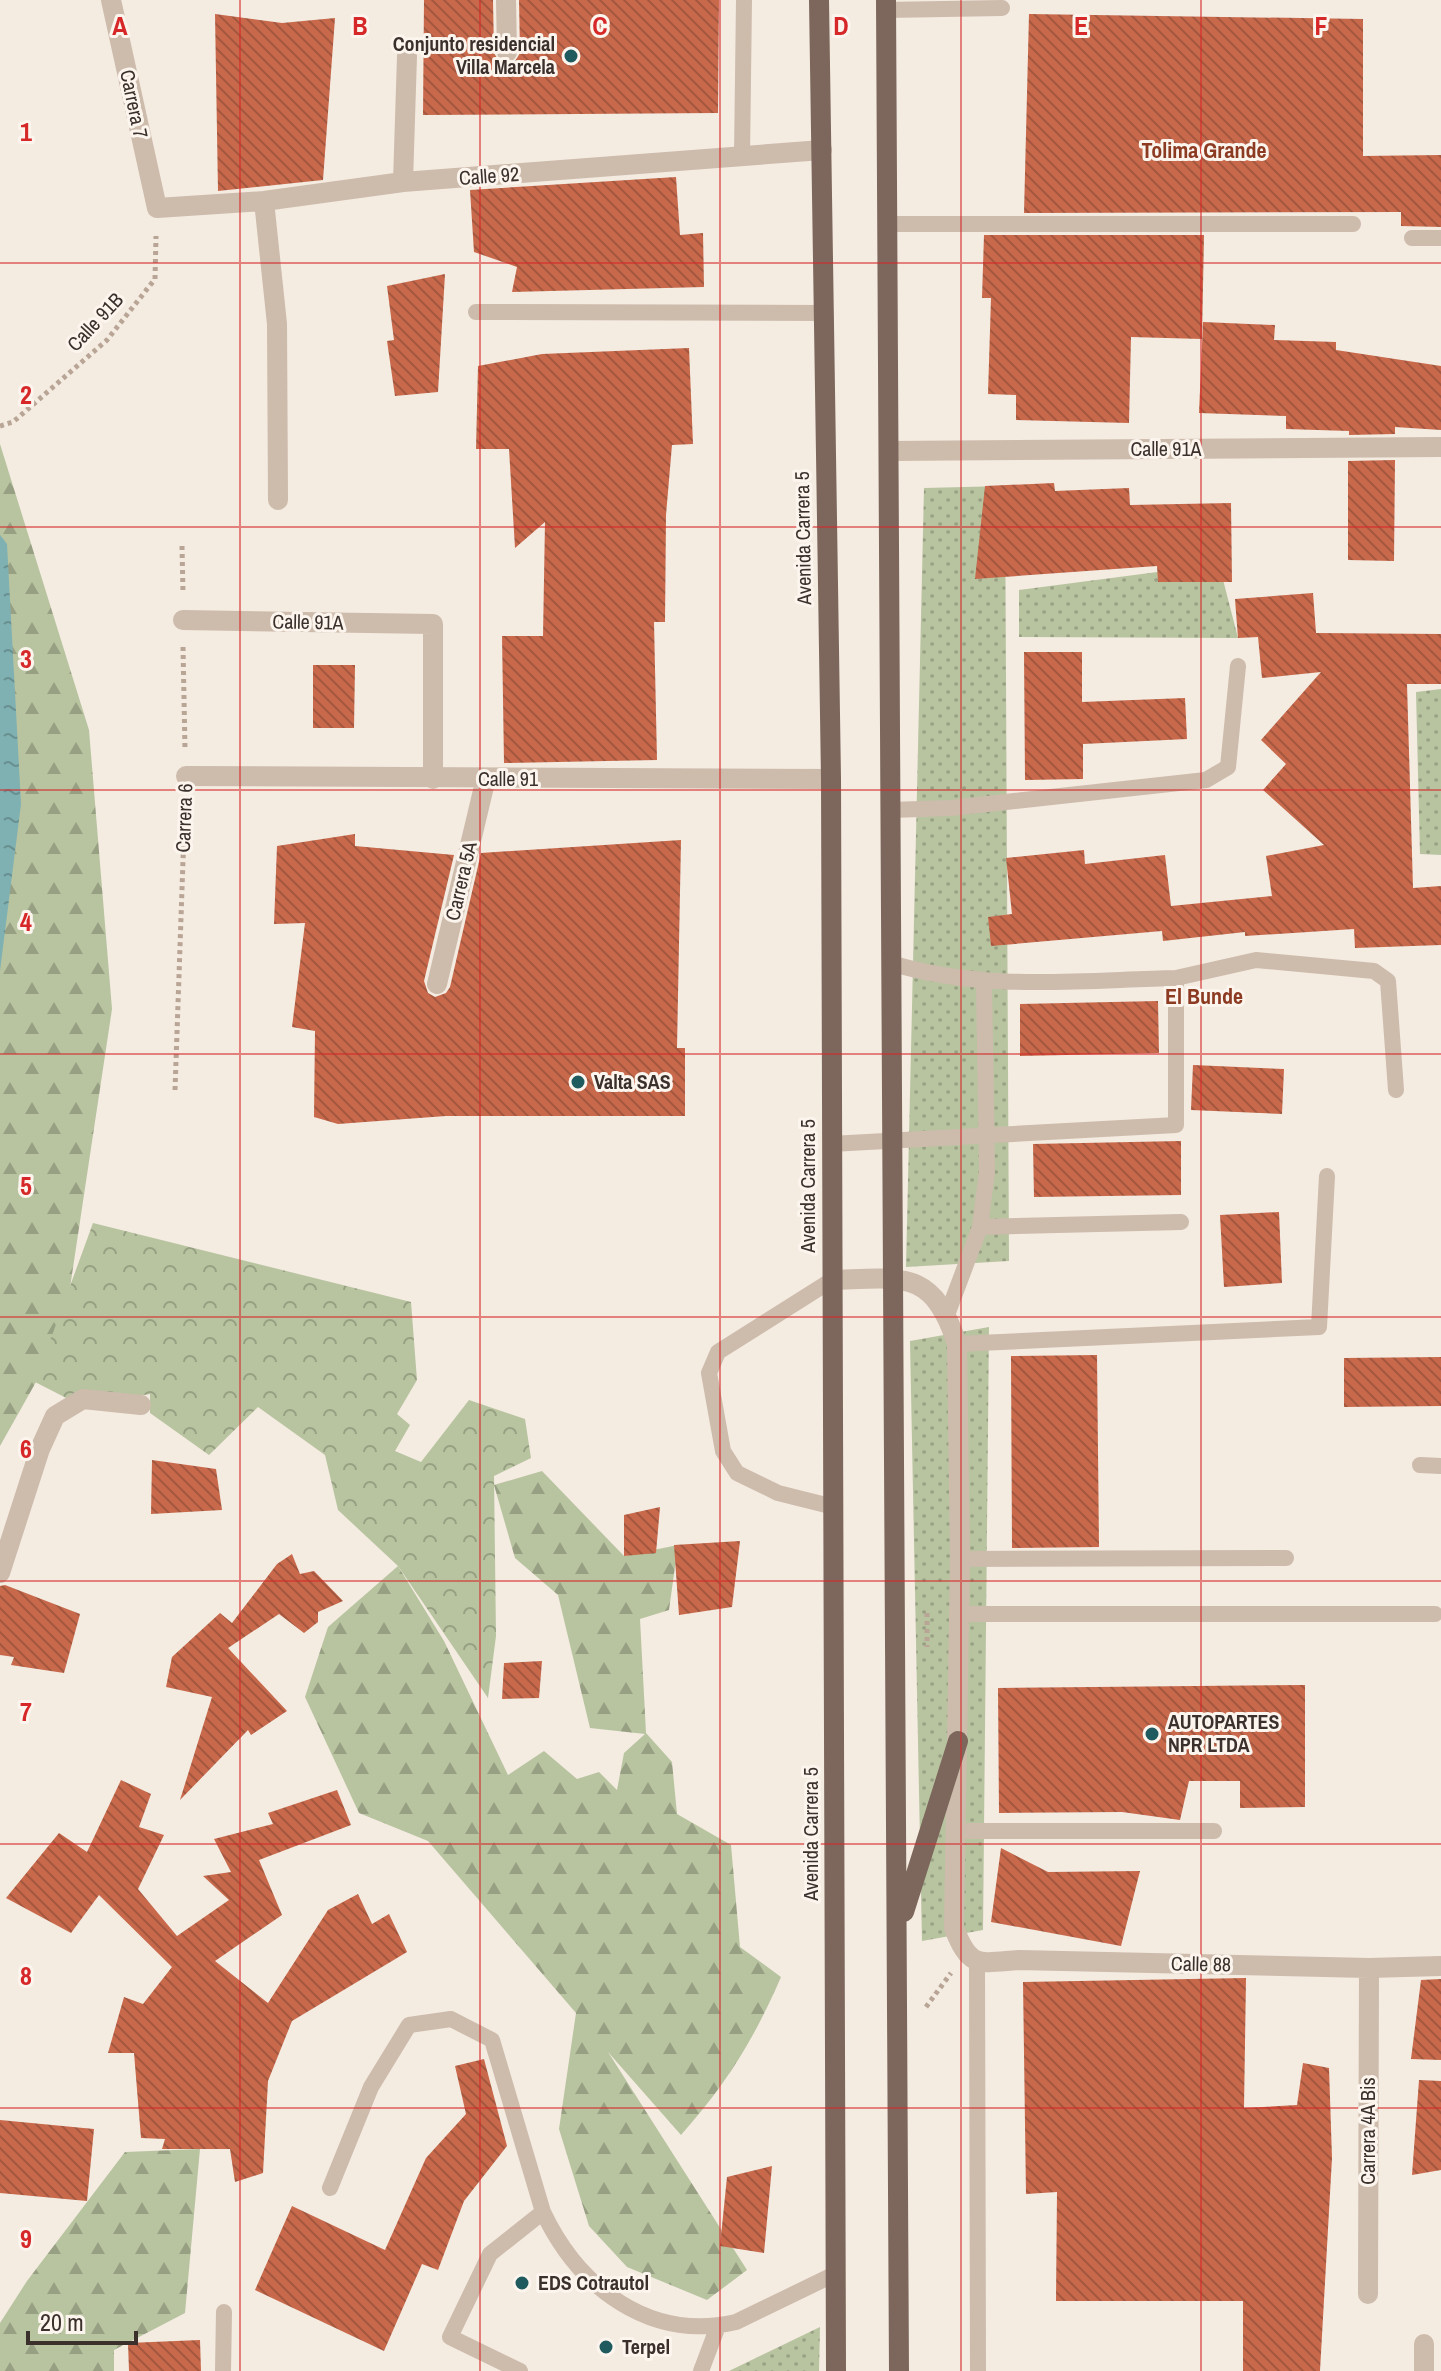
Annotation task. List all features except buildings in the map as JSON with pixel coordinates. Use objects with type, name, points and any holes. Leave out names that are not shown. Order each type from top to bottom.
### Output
[{"type":"main road","name":"Avenida Carrera 5","points":[[819,0],[831,779],[836,2371]]},
{"type":"main road","points":[[886,5],[899,2371]]},
{"type":"main road","points":[[898,1931],[958,1741]]},
{"type":"street","name":"Carrera 7","points":[[111,0],[157,208]]},
{"type":"street","points":[[506,0],[507,52]]},
{"type":"street","points":[[403,182],[407,56]]},
{"type":"street","name":"Calle 92","points":[[157,208],[264,201],[403,182],[822,150]]},
{"type":"street","points":[[264,201],[277,324],[278,500]]},
{"type":"street","name":"Calle 91A","points":[[890,451],[1441,447]]},
{"type":"street","name":"Calle 91A","points":[[183,620],[433,624],[433,779]]},
{"type":"street","name":"Calle 91","points":[[186,776],[831,779]]},
{"type":"street","name":"Carrera 5A","points":[[437,984],[486,778]]},
{"type":"street","points":[[832,1280],[893,1278],[923,1285],[947,1315],[957,1344],[960,1559],[954,1928],[970,1959]]},
{"type":"street","points":[[0,1573],[40,1449],[55,1416],[83,1399],[141,1405]]},
{"type":"street","name":"Calle 88","points":[[970,1959],[1369,1968],[1441,1966]]},
{"type":"street","name":"Carrera 4A Bis","points":[[1368,2294],[1369,1968]]},
{"type":"street","points":[[1424,2344],[1424,2371]]},
{"type":"lane","points":[[742,156],[744,0]]},
{"type":"lane","points":[[886,5],[1002,8]]},
{"type":"lane","points":[[889,224],[1353,224]]},
{"type":"lane","points":[[1412,238],[1441,238]]},
{"type":"lane","points":[[476,312],[824,313]]},
{"type":"lane","points":[[890,810],[951,808],[1206,780],[1219,775],[1228,767],[1238,666]]},
{"type":"lane","points":[[891,963],[919,972],[984,983],[1176,978],[1256,960],[1374,971],[1388,981],[1396,1090]]},
{"type":"lane","points":[[831,1144],[1176,1125],[1176,978]]},
{"type":"lane","points":[[947,1315],[980,1227],[987,1171],[984,1135],[984,983]]},
{"type":"lane","points":[[957,1344],[1319,1327],[1327,1176]]},
{"type":"lane","points":[[980,1227],[1181,1222]]},
{"type":"lane","points":[[832,1280],[718,1352],[709,1373],[723,1451],[737,1473],[778,1493],[834,1507]]},
{"type":"lane","points":[[1420,1465],[1441,1466]]},
{"type":"lane","points":[[960,1559],[1286,1558]]},
{"type":"lane","points":[[959,1614],[1435,1614]]},
{"type":"lane","points":[[956,1831],[1214,1831]]},
{"type":"lane","points":[[970,1959],[978,2371]]},
{"type":"lane","points":[[330,2188],[371,2087],[409,2025],[451,2019],[492,2040],[543,2212],[575,2264],[620,2303],[681,2327],[718,2326],[736,2322],[835,2274]]},
{"type":"lane","points":[[520,2371],[450,2337],[490,2254],[543,2212]]},
{"type":"lane","points":[[223,2371],[224,2312]]},
{"type":"lane","points":[[701,2371],[718,2326]]},
{"type":"path","name":"Calle 91B","points":[[0,426],[13,422],[107,340],[155,279],[157,208]]},
{"type":"path","name":"Carrera 6","points":[[175,1090],[186,776],[182,546]]},
{"type":"green space","points":[[0,444],[89,730],[112,1009],[63,1334],[0,1446]]},
{"type":"green space","points":[[1005,486],[1009,1261],[906,1267],[924,488]]},
{"type":"green space","points":[[1219,564],[1238,638],[1019,637],[1019,590]]},
{"type":"green space","points":[[1441,689],[1441,855],[1420,854],[1416,692]]},
{"type":"green space","points":[[93,1223],[411,1302],[417,1380],[397,1414],[410,1425],[395,1451],[421,1462],[469,1400],[525,1419],[531,1458],[494,1476],[496,1636],[488,1698],[398,1566],[338,1510],[325,1455],[258,1407],[209,1455],[150,1413],[150,1394],[82,1406],[35,1382]]},
{"type":"green space","points":[[989,1327],[983,1930],[922,1941],[910,1341]]},
{"type":"green space","points":[[542,1471],[624,1556],[678,1545],[669,1610],[640,1619],[646,1733],[672,1762],[677,1814],[731,1845],[740,1947],[781,1977],[738,2060],[681,2135],[608,2052],[747,2270],[707,2300],[627,2267],[589,2226],[559,2129],[576,2013],[428,1841],[359,1813],[305,1697],[328,1627],[398,1566],[444,1641],[508,1775],[544,1751],[577,1779],[599,1772],[617,1790],[624,1753],[645,1734],[590,1728],[558,1595],[515,1558],[494,1485]]},
{"type":"green space","points":[[200,2149],[185,2313],[114,2350],[114,2371],[0,2371],[0,2323],[27,2281],[125,2152]]},
{"type":"green space","points":[[820,2327],[819,2371],[729,2371]]},
{"type":"water","points":[[0,535],[7,544],[21,804],[0,971]]},
{"type":"place","name":"Conjunto residencial Villa Marcela","points":[[571,56]]},
{"type":"place","name":"Valta SAS","points":[[578,1082]]},
{"type":"place","name":"AUTOPARTES NPR LTDA","points":[[1152,1734]]},
{"type":"place","name":"EDS Cotrautol","points":[[522,2283]]},
{"type":"place","name":"Terpel","points":[[606,2347]]},
{"type":"district","name":"Tolima Grande","points":[[1204,150]]},
{"type":"district","name":"El Bunde","points":[[1204,996]]}]
